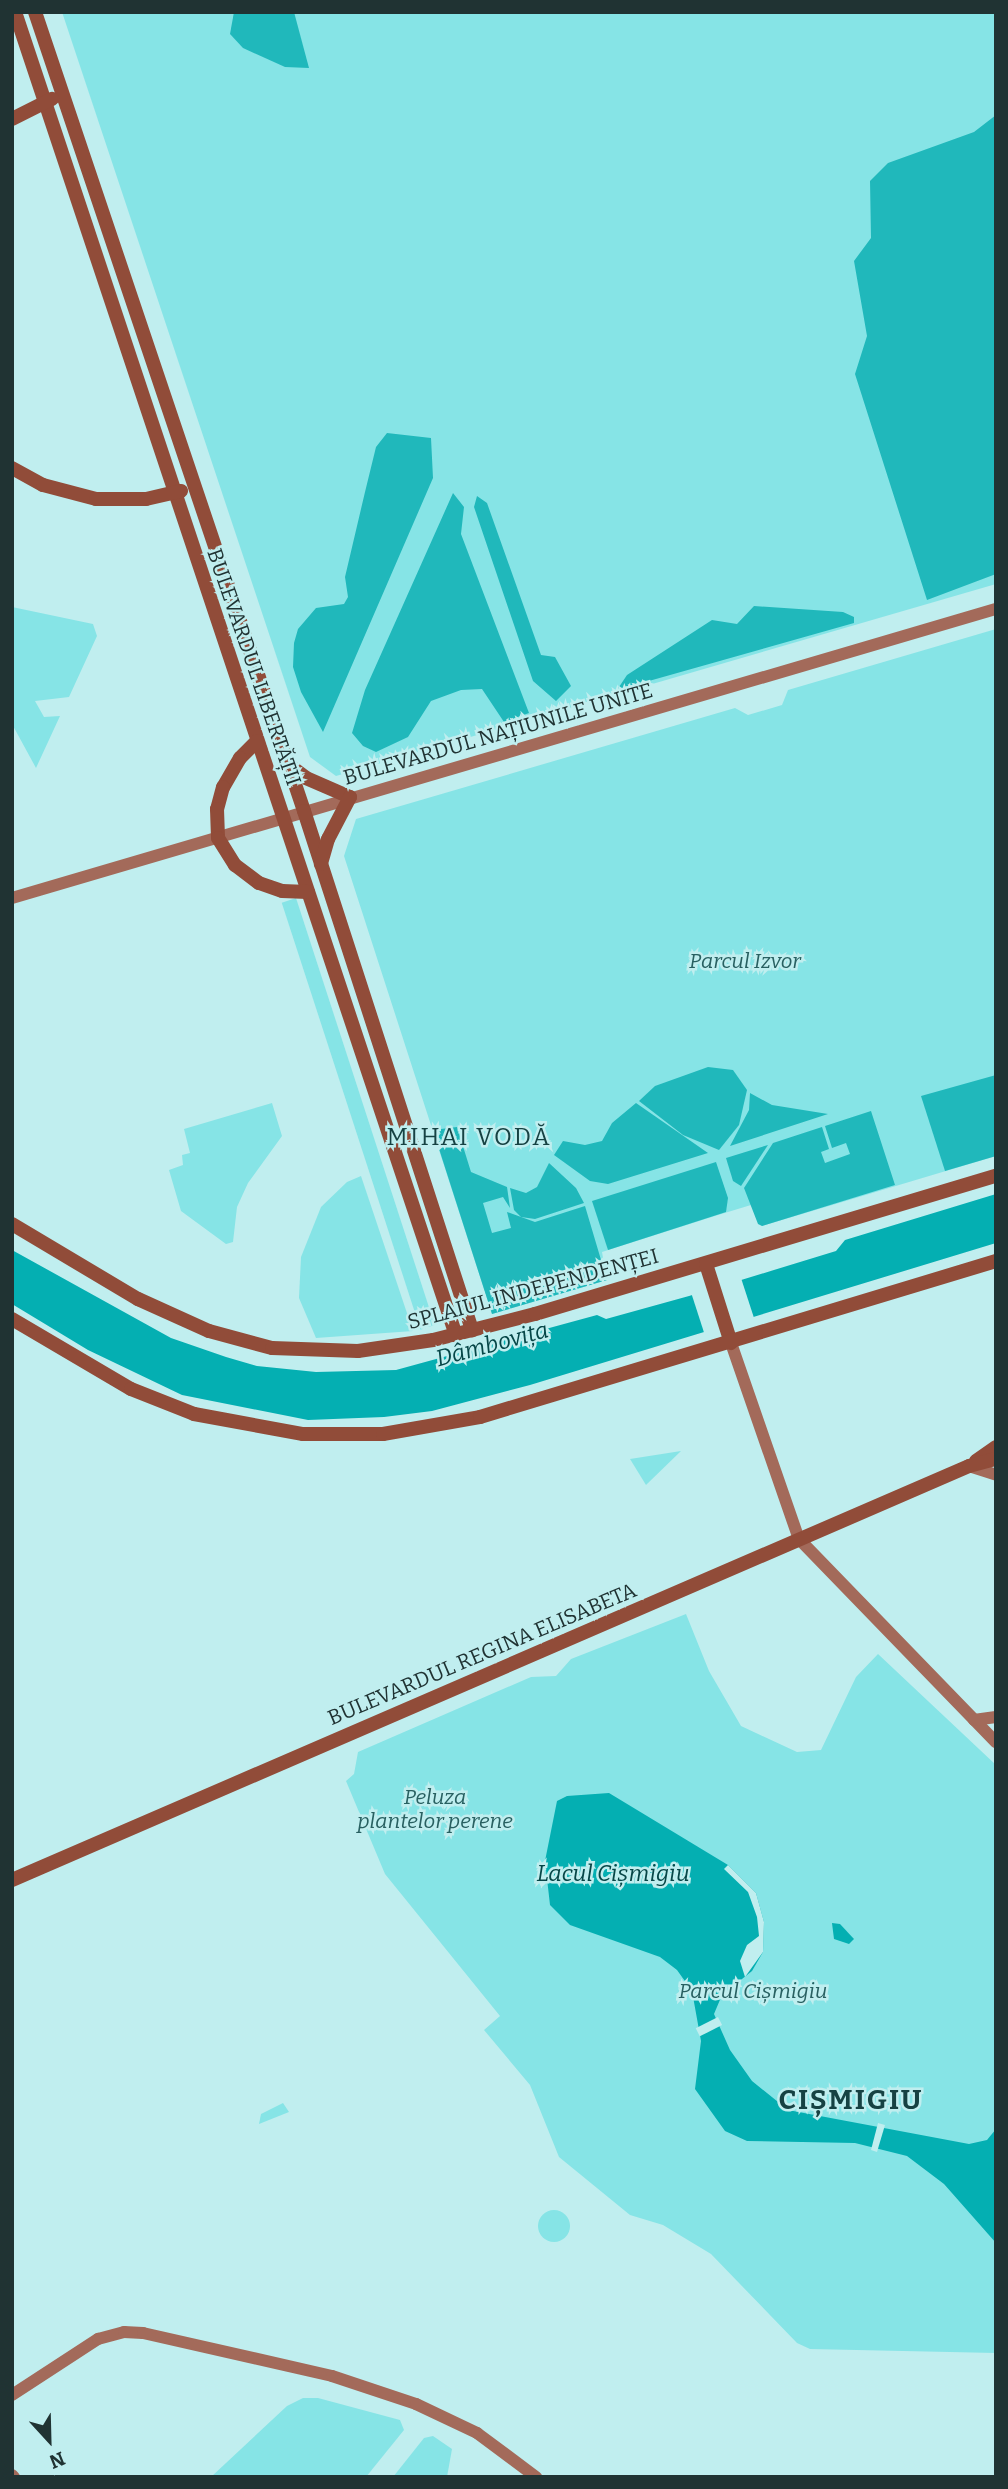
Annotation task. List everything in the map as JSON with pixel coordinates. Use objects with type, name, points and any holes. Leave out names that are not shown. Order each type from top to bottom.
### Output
[{"type":"main road","name":"BULEVARDUL LIBERTĂȚII","points":[[15,12],[173,494],[456,1335]]},
{"type":"main road","name":"BULEVARDUL LIBERTĂȚII","points":[[35,12],[192,488],[304,811],[472,1330]]},
{"type":"main road","points":[[12,119],[61,96]]},
{"type":"main road","points":[[12,468],[64,492],[96,499],[173,494],[192,488]]},
{"type":"main road","name":"BULEVARDUL NAȚIUNILE UNITE","points":[[12,898],[996,609]]},
{"type":"main road","points":[[257,741],[240,758],[223,787],[217,809],[218,838],[235,865],[259,883],[282,891],[308,892]]},
{"type":"main road","points":[[288,764],[306,778],[350,797],[328,839],[321,864]]},
{"type":"main road","name":"SPLAIUL INDEPENDENȚEI","points":[[12,1224],[138,1299],[241,1341],[289,1350],[333,1352],[456,1335],[706,1264],[996,1176]]},
{"type":"main road","points":[[12,1319],[131,1389],[173,1406],[256,1428],[331,1435],[402,1432],[457,1423],[729,1338],[996,1261]]},
{"type":"main road","points":[[706,1264],[799,1539],[996,1742]]},
{"type":"main road","points":[[969,1466],[996,1447]]},
{"type":"main road","points":[[969,1466],[996,1459]]},
{"type":"main road","points":[[969,1466],[996,1475]]},
{"type":"main road","name":"BULEVARDUL REGINA ELISABETA","points":[[12,1880],[969,1466]]},
{"type":"main road","points":[[974,1720],[996,1717]]},
{"type":"main road","points":[[12,2395],[98,2339],[124,2332],[143,2333],[332,2376],[416,2404],[477,2433],[536,2477]]},
{"type":"green space","points":[[62,12],[996,12],[996,584],[336,776],[310,757]]},
{"type":"green space","points":[[12,607],[93,624],[97,636],[69,697],[35,701],[44,717],[60,716],[36,768],[12,724]]},
{"type":"green space","name":"Parcul Izvor","points":[[996,629],[996,1156],[762,1226],[751,1205],[718,1215],[602,1252],[607,1280],[492,1314],[344,856],[356,819],[735,708],[748,715],[782,705],[788,690]]},
{"type":"green space","points":[[296,898],[435,1325],[420,1330],[282,903]]},
{"type":"green space","points":[[272,1103],[282,1136],[248,1183],[237,1207],[233,1242],[226,1244],[181,1211],[169,1170],[183,1165],[182,1155],[190,1153],[184,1129]]},
{"type":"green space","points":[[361,1176],[413,1331],[316,1338],[299,1298],[301,1257],[321,1207],[347,1182]]},
{"type":"green space","points":[[681,1451],[646,1485],[630,1459]]},
{"type":"green space","name":"Parcul Cișmigiu","points":[[686,1614],[709,1671],[741,1726],[797,1752],[821,1750],[856,1677],[878,1654],[996,1765],[996,2353],[810,2349],[797,2343],[711,2254],[663,2225],[630,2215],[559,2157],[530,2085],[484,2030],[500,2016],[385,1874],[346,1781],[354,1774],[358,1752],[531,1677],[556,1676],[571,1659]]},
{"type":"green space","points":[[283,2103],[289,2112],[259,2124],[261,2114]]},
{"type":"green space","points":[[554,2210],[565,2215],[570,2226],[565,2237],[554,2242],[543,2237],[538,2226],[543,2215]]},
{"type":"green space","points":[[303,2398],[318,2398],[400,2420],[404,2430],[366,2477],[211,2477],[287,2406]]},
{"type":"green space","points":[[433,2436],[452,2449],[447,2477],[393,2477],[424,2438]]},
{"type":"shaded area","points":[[234,12],[294,12],[309,68],[285,67],[243,48],[230,34]]},
{"type":"shaded area","points":[[996,115],[996,574],[927,600],[855,374],[867,336],[854,261],[871,238],[870,181],[888,163],[974,132]]},
{"type":"shaded area","points":[[387,433],[431,438],[433,478],[323,732],[301,692],[293,667],[294,643],[298,629],[316,608],[344,604],[348,597],[345,577],[365,492],[376,447]]},
{"type":"shaded area","points":[[453,493],[464,507],[461,534],[529,713],[504,722],[482,689],[461,690],[431,701],[408,737],[376,752],[363,746],[352,733],[365,690]]},
{"type":"shaded area","points":[[477,496],[487,503],[541,655],[555,657],[571,686],[556,701],[533,681],[474,507]]},
{"type":"shaded area","points":[[754,606],[843,612],[854,617],[854,623],[617,690],[627,675],[712,620],[737,624]]},
{"type":"shaded area","points":[[708,1067],[733,1070],[747,1090],[739,1125],[719,1150],[683,1135],[639,1101],[655,1086]]},
{"type":"shaded area","points":[[996,1075],[996,1156],[945,1171],[921,1096]]},
{"type":"shaded area","points":[[750,1093],[772,1105],[828,1114],[730,1146],[749,1110]]},
{"type":"shaded area","points":[[636,1103],[708,1153],[608,1184],[590,1181],[554,1155],[563,1141],[585,1145],[602,1141],[612,1123]]},
{"type":"shaded area","points":[[871,1111],[895,1185],[762,1226],[758,1224],[744,1188],[773,1143],[822,1127],[829,1149],[821,1152],[825,1163],[850,1154],[846,1143],[832,1148],[825,1126]]},
{"type":"shaded area","points":[[457,1127],[471,1172],[507,1187],[510,1208],[503,1197],[483,1203],[492,1233],[511,1228],[507,1212],[535,1222],[585,1206],[607,1280],[492,1314],[433,1130]]},
{"type":"shaded area","points":[[768,1145],[741,1186],[733,1181],[726,1158]]},
{"type":"shaded area","points":[[716,1162],[728,1198],[726,1212],[608,1250],[592,1201]]},
{"type":"shaded area","points":[[549,1163],[576,1188],[584,1203],[535,1219],[521,1217],[514,1210],[510,1188],[526,1193],[537,1187]]},
{"type":"water","name":"Dâmbovița","points":[[996,1194],[996,1243],[530,1385],[432,1411],[384,1417],[308,1420],[182,1395],[88,1350],[12,1304],[12,1250],[171,1338],[226,1357],[257,1366],[316,1372],[396,1370],[597,1315],[606,1319],[689,1296],[836,1251],[845,1240]]},
{"type":"water","name":"Lacul Cișmigiu","points":[[609,1793],[728,1865],[756,1893],[764,1922],[763,1952],[752,1971],[722,1995],[714,2014],[730,2050],[752,2081],[788,2110],[969,2144],[987,2140],[996,2129],[996,2243],[944,2184],[907,2156],[855,2143],[747,2141],[725,2131],[695,2089],[701,2041],[692,1991],[677,1970],[660,1957],[570,1925],[550,1905],[545,1861],[557,1801],[567,1796]]},
{"type":"water","points":[[832,1923],[840,1924],[854,1939],[849,1944],[834,1939]]},
{"type":"pier","points":[[741,1278],[755,1320],[705,1336],[692,1294]]},
{"type":"pier","points":[[728,1865],[756,1893],[764,1922],[763,1952],[745,1977],[740,1961],[747,1945],[759,1936],[757,1917],[748,1892],[724,1869]]},
{"type":"pier","points":[[718,2017],[722,2025],[700,2036],[696,2028]]},
{"type":"pier","points":[[878,2123],[885,2125],[877,2152],[871,2150]]},
{"type":"district","name":"MIHAI VODĂ","points":[[469,1138]]},
{"type":"district","name":"CIȘMIGIU","points":[[851,2100]]},
{"type":"park label","name":"Peluza plantelor perene","points":[[435,1809]]}]
